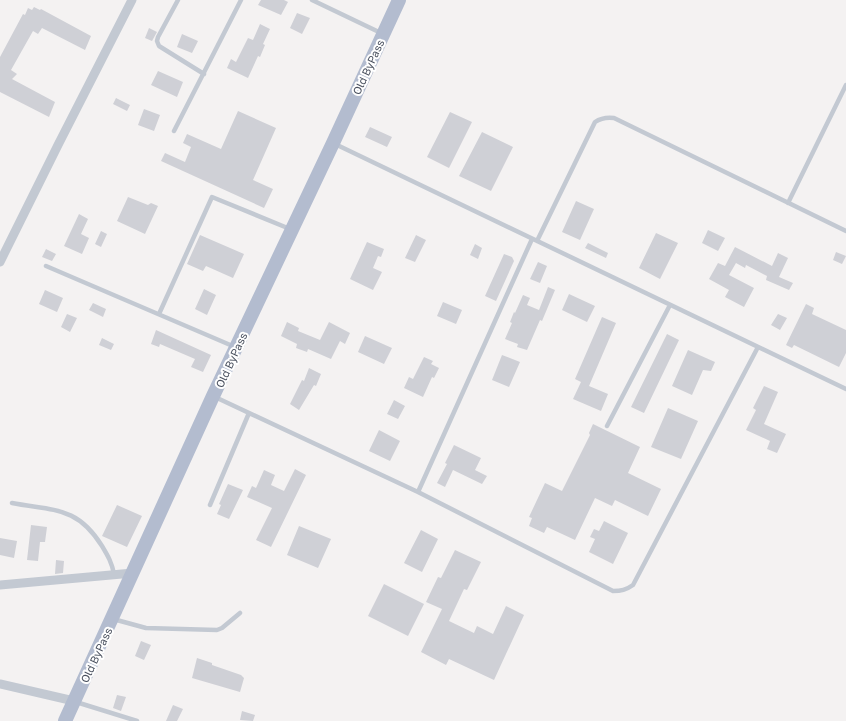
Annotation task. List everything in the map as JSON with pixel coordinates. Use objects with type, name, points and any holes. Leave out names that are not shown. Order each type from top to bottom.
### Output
[{"type":"main road","name":"Old ByPass","points":[[65,721],[213,396],[237,348],[399,0]]},
{"type":"street","points":[[0,262],[132,0]]},
{"type":"street","points":[[0,585],[133,573]]},
{"type":"street","points":[[0,684],[74,701]]},
{"type":"lane","points":[[178,0],[158,37],[157,44],[204,74]]},
{"type":"lane","points":[[174,131],[241,0]]},
{"type":"lane","points":[[312,0],[384,34]]},
{"type":"lane","points":[[788,203],[846,85]]},
{"type":"lane","points":[[840,96],[846,99]]},
{"type":"lane","points":[[418,492],[535,240],[595,122],[603,118],[614,118],[846,231]]},
{"type":"lane","points":[[333,143],[845,388],[846,382]]},
{"type":"lane","points":[[159,314],[212,197],[291,230]]},
{"type":"lane","points":[[46,266],[237,348]]},
{"type":"lane","points":[[607,426],[670,305]]},
{"type":"lane","points":[[213,396],[418,492],[613,590],[621,591],[633,585],[758,347]]},
{"type":"lane","points":[[210,505],[249,413]]},
{"type":"lane","points":[[12,503],[68,513],[79,519],[87,525],[94,534],[111,561],[114,574]]},
{"type":"lane","points":[[112,619],[146,628],[209,631],[222,628],[240,614]]},
{"type":"lane","points":[[74,701],[137,721]]},
{"type":"building","points":[[261,0],[284,0],[288,2],[281,15],[258,5]]},
{"type":"building","points":[[34,7],[40,10],[41,9],[91,36],[85,50],[42,28],[38,34],[33,31],[11,70],[17,74],[12,79],[55,102],[49,117],[0,92],[0,57],[23,14],[25,15],[28,8],[32,10]]},
{"type":"building","points":[[297,13],[310,18],[302,34],[290,28]]},
{"type":"building","points":[[260,24],[270,29],[263,44],[265,45],[260,57],[258,56],[248,78],[227,68],[231,59],[236,62],[248,38],[253,40]]},
{"type":"building","points":[[149,28],[157,32],[152,41],[145,38]]},
{"type":"building","points":[[182,34],[198,41],[192,53],[177,47]]},
{"type":"building","points":[[158,71],[183,82],[177,97],[151,85]]},
{"type":"building","points":[[116,98],[130,105],[127,111],[113,104]]},
{"type":"building","points":[[144,109],[160,115],[154,131],[138,125]]},
{"type":"building","points":[[238,111],[276,128],[253,180],[273,189],[264,208],[161,161],[165,153],[185,162],[191,147],[183,143],[187,134],[221,149]]},
{"type":"building","points":[[450,112],[472,122],[449,168],[427,157]]},
{"type":"building","points":[[370,127],[392,137],[387,147],[365,137]]},
{"type":"building","points":[[482,132],[513,147],[491,191],[459,176]]},
{"type":"building","points":[[128,197],[148,205],[151,203],[158,206],[145,234],[117,221]]},
{"type":"building","points":[[576,201],[594,209],[580,240],[562,232]]},
{"type":"building","points":[[79,214],[88,219],[81,234],[89,238],[82,254],[64,246]]},
{"type":"building","points":[[708,230],[725,238],[718,251],[702,243]]},
{"type":"building","points":[[101,231],[107,234],[101,247],[95,244]]},
{"type":"building","points":[[656,233],[678,243],[660,279],[639,268]]},
{"type":"building","points":[[200,235],[244,254],[233,278],[206,266],[203,271],[187,264]]},
{"type":"building","points":[[416,235],[426,240],[415,262],[405,258]]},
{"type":"building","points":[[367,242],[384,249],[381,257],[378,256],[373,268],[382,272],[373,290],[350,279]]},
{"type":"building","points":[[588,243],[608,253],[606,258],[585,248]]},
{"type":"building","points":[[475,244],[482,248],[478,259],[470,255]]},
{"type":"building","points":[[735,247],[772,266],[778,253],[788,258],[779,277],[793,283],[789,290],[766,280],[767,276],[746,265],[745,268],[736,263],[729,275],[754,288],[744,307],[725,297],[729,290],[709,279],[718,263],[725,266]]},
{"type":"building","points":[[46,249],[56,254],[52,261],[42,257]]},
{"type":"building","points":[[836,252],[846,256],[842,264],[833,260]]},
{"type":"building","points":[[504,254],[512,257],[514,261],[496,301],[485,296]]},
{"type":"building","points":[[538,262],[547,266],[540,283],[530,279]]},
{"type":"building","points":[[548,287],[555,290],[542,321],[540,320],[527,350],[517,347],[518,344],[505,339],[512,323],[510,322],[514,312],[515,313],[523,295],[530,298],[527,305],[539,310]]},
{"type":"building","points":[[204,289],[216,295],[207,315],[195,309]]},
{"type":"building","points":[[45,290],[63,298],[57,312],[39,304]]},
{"type":"building","points":[[569,294],[595,306],[587,322],[562,310]]},
{"type":"building","points":[[443,302],[462,310],[456,324],[437,316]]},
{"type":"building","points":[[93,303],[106,309],[103,317],[89,310]]},
{"type":"building","points":[[806,304],[814,308],[812,314],[846,330],[846,353],[839,367],[794,345],[792,348],[786,345]]},
{"type":"building","points":[[67,314],[77,318],[70,332],[61,327]]},
{"type":"building","points":[[778,314],[787,318],[780,330],[771,325]]},
{"type":"building","points":[[602,317],[616,323],[589,386],[608,394],[601,411],[573,399],[581,382],[575,379]]},
{"type":"building","points":[[287,322],[299,328],[298,331],[320,340],[329,322],[350,333],[345,344],[340,341],[331,359],[308,349],[307,352],[296,348],[297,344],[281,336]]},
{"type":"building","points":[[156,330],[211,355],[203,372],[191,367],[195,359],[160,344],[159,347],[151,344]]},
{"type":"building","points":[[667,334],[679,340],[644,413],[631,407]]},
{"type":"building","points":[[365,336],[392,348],[384,364],[358,352]]},
{"type":"building","points":[[102,338],[114,344],[111,350],[99,345]]},
{"type":"building","points":[[688,350],[715,362],[711,371],[703,370],[692,395],[672,386]]},
{"type":"building","points":[[502,355],[520,362],[509,387],[492,380]]},
{"type":"building","points":[[424,357],[433,361],[431,364],[439,368],[434,378],[432,377],[423,397],[404,388],[409,377],[413,379]]},
{"type":"building","points":[[309,368],[321,374],[316,386],[314,385],[299,410],[290,404],[302,380],[304,381]]},
{"type":"building","points":[[764,386],[778,392],[764,424],[786,434],[777,453],[767,449],[770,441],[746,430],[756,410],[753,408]]},
{"type":"building","points":[[394,400],[405,406],[398,419],[387,414]]},
{"type":"building","points":[[668,408],[698,421],[681,459],[651,447]]},
{"type":"building","points":[[593,424],[640,447],[628,473],[661,489],[648,516],[615,500],[612,506],[595,498],[575,540],[547,527],[544,533],[529,526],[532,518],[529,517],[545,483],[562,491],[590,435],[589,433]]},
{"type":"building","points":[[379,430],[400,441],[390,461],[369,451]]},
{"type":"building","points":[[454,445],[481,458],[475,470],[487,476],[482,484],[453,470],[445,487],[437,483],[447,464],[445,463]]},
{"type":"building","points":[[295,469],[306,475],[271,547],[256,540],[272,508],[247,497],[252,486],[256,488],[264,470],[275,475],[271,485],[284,491]]},
{"type":"building","points":[[228,484],[243,490],[229,519],[217,514],[221,505],[219,504]]},
{"type":"building","points":[[117,505],[142,516],[127,547],[102,536]]},
{"type":"building","points":[[604,521],[628,533],[613,564],[589,552],[595,539],[590,537],[594,529],[599,531]]},
{"type":"building","points":[[31,525],[47,527],[45,542],[40,542],[38,561],[27,560]]},
{"type":"building","points":[[299,526],[331,539],[318,568],[287,555]]},
{"type":"building","points":[[421,530],[438,539],[422,572],[404,563]]},
{"type":"building","points":[[0,538],[17,541],[14,558],[0,555]]},
{"type":"building","points":[[455,550],[481,562],[467,590],[464,589],[449,621],[474,633],[477,626],[493,634],[506,606],[524,615],[494,680],[449,659],[446,665],[421,652],[442,609],[426,602],[438,577],[441,578]]},
{"type":"building","points":[[56,560],[64,561],[63,573],[55,574]]},
{"type":"building","points":[[384,584],[424,604],[408,636],[368,616]]},
{"type":"building","points":[[141,641],[151,645],[144,660],[135,656]]},
{"type":"building","points":[[197,658],[241,675],[244,678],[240,692],[192,678]]},
{"type":"building","points":[[117,695],[126,697],[121,711],[113,708]]},
{"type":"building","points":[[173,705],[183,709],[177,721],[166,721]]},
{"type":"building","points":[[242,711],[255,715],[253,721],[240,720]]}]
